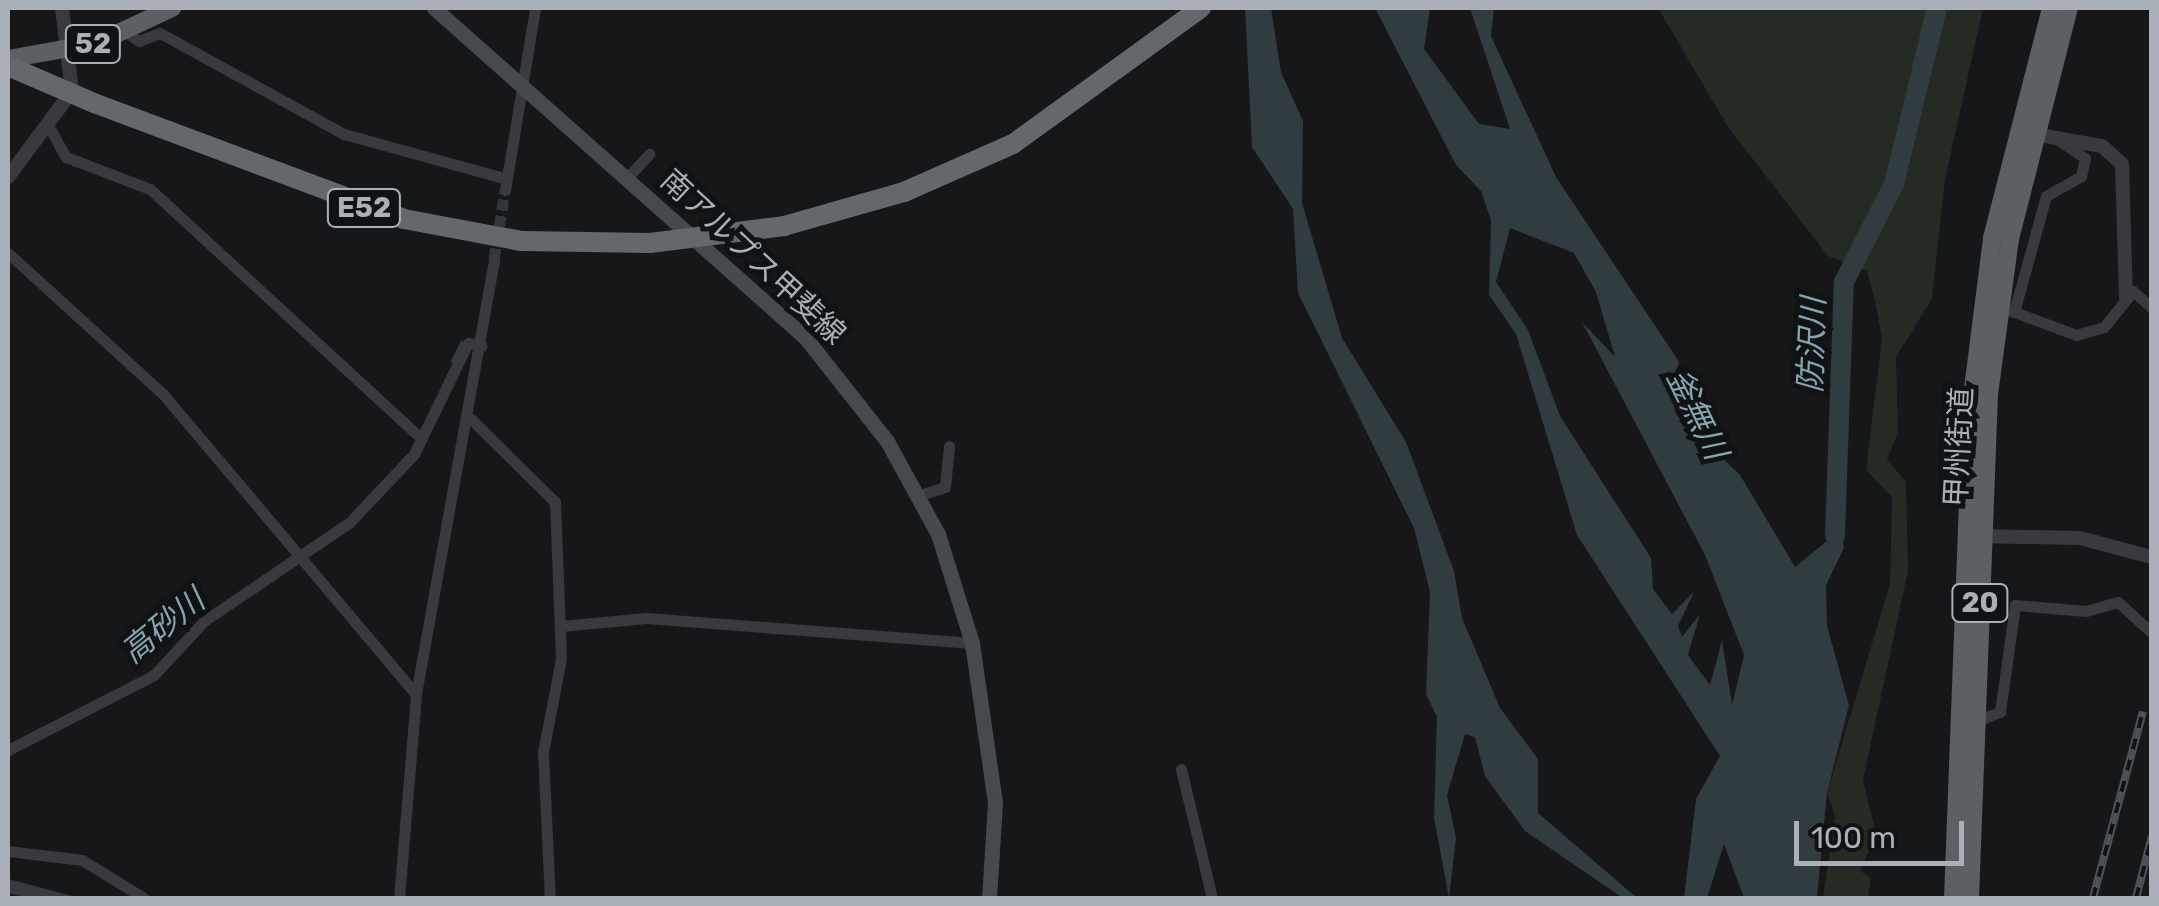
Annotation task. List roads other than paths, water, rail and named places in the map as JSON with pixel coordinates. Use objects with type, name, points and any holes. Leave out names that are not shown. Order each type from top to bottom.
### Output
[{"type":"highway","name":"52","points":[[8,63],[69,51],[126,32],[172,8]]},
{"type":"highway","name":"E52","points":[[8,63],[94,103],[404,219],[522,241],[650,243],[784,226],[959,170],[1072,109],[1201,8]]},
{"type":"highway","name":"甲州街道","points":[[1970,898],[1976,721],[1974,536],[2035,134],[2050,8]]},
{"type":"highway","name":"甲州街道","points":[[1953,898],[1974,536],[1982,309],[2069,8]]},
{"type":"main road","name":"南アルプス甲斐線","points":[[434,8],[804,336],[862,404],[918,496],[960,589],[996,804],[989,898]]},
{"type":"street","points":[[8,176],[72,91],[62,8]]},
{"type":"street","points":[[126,32],[139,41],[160,33],[344,134],[506,184],[520,84],[536,8]]},
{"type":"street","points":[[48,125],[66,157],[150,189],[422,440]]},
{"type":"street","points":[[2035,134],[2102,146],[2122,164],[2126,298]]},
{"type":"street","points":[[2035,134],[2086,158],[2081,176],[2046,196],[2034,220],[2007,310],[2076,335],[2104,328],[2133,290],[2152,308]]},
{"type":"street","points":[[627,178],[649,154]]},
{"type":"street","points":[[8,254],[163,394],[300,564],[416,694]]},
{"type":"street","points":[[399,898],[416,694],[471,419],[494,260]]},
{"type":"street","points":[[8,750],[154,675],[204,621],[300,564],[403,470],[422,440],[468,343],[482,346]]},
{"type":"street","points":[[471,419],[555,502],[561,626],[543,752],[550,898]]},
{"type":"street","points":[[918,496],[945,487],[949,446]]},
{"type":"street","points":[[1974,536],[2080,538],[2152,558]]},
{"type":"street","points":[[1976,721],[2000,712],[2016,605],[2086,610],[2118,602],[2152,633]]},
{"type":"street","points":[[561,626],[646,618],[972,643]]},
{"type":"street","points":[[1182,769],[1212,898]]},
{"type":"street","points":[[8,851],[82,860],[144,898]]},
{"type":"street","points":[[120,898],[124,884]]},
{"type":"street","points":[[8,886],[50,898]]},
{"type":"waterway","name":"防沢川","points":[[1835,535],[1844,282],[1894,184],[1937,8]]},
{"type":"waterway","name":"高砂川","points":[[453,361],[462,343]]},
{"type":"waterway","points":[[8,881],[72,898]]},
{"type":"tunnel","points":[[494,259],[505,190]]},
{"type":"railway","points":[[2093,898],[2143,712]]},
{"type":"railway","points":[[2136,898],[2152,836]]},
{"type":"water label","name":"釜無川","points":[[1697,414]]}]
